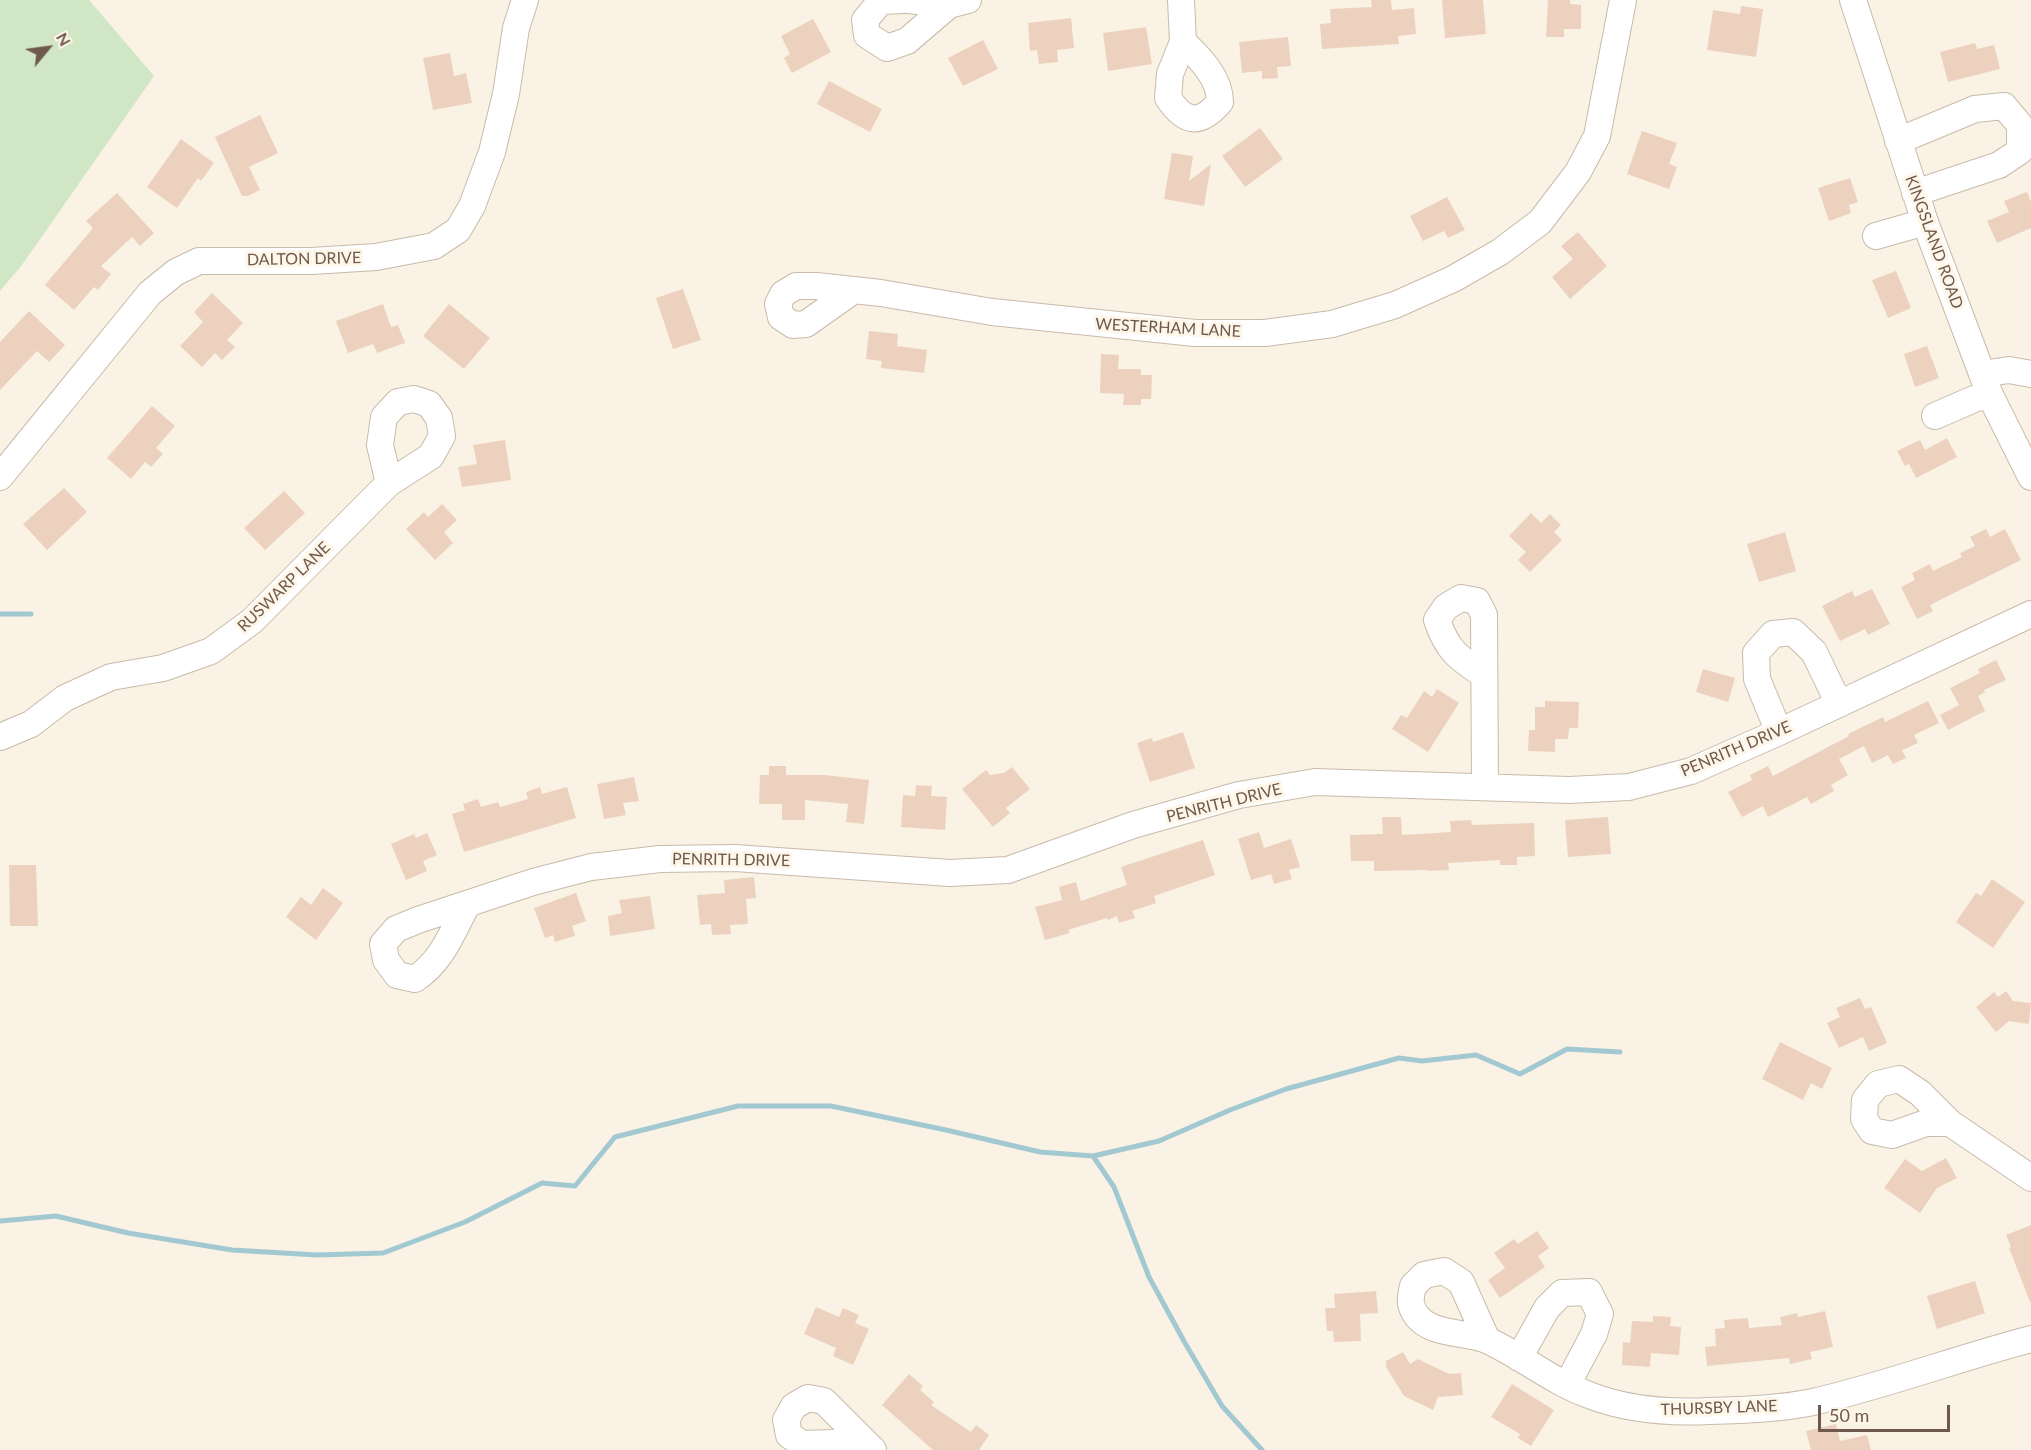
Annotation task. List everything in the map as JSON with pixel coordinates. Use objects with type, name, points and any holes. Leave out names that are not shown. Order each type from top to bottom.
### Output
[{"type":"street","name":"DALTON DRIVE","points":[[0,477],[150,293],[176,272],[199,261],[311,261],[376,257],[434,246],[458,231],[472,206],[492,152],[506,93],[516,28],[525,0]]},
{"type":"street","points":[[904,0],[881,1],[865,20],[867,35],[887,48],[907,41],[959,2]]},
{"type":"street","points":[[909,0],[959,2]]},
{"type":"street","points":[[1181,0],[1182,42]]},
{"type":"street","name":"WESTERHAM LANE","points":[[854,290],[992,312],[1195,333],[1265,333],[1332,324],[1395,305],[1453,279],[1500,252],[1540,222],[1578,172],[1597,136],[1623,0]]},
{"type":"street","name":"KINGSLAND ROAD","points":[[1853,0],[1925,222],[1986,385],[2030,470]]},
{"type":"street","points":[[1898,141],[1975,109],[2004,106],[2020,125],[2020,151],[1999,165],[1916,193]]},
{"type":"street","points":[[1876,236],[1925,222]]},
{"type":"street","points":[[1935,416],[1974,399],[1986,385],[2009,370],[2031,374]]},
{"type":"street","name":"RUSWARP LANE","points":[[0,737],[31,724],[65,698],[111,677],[163,668],[211,651],[252,621],[389,483]]},
{"type":"street","name":"PENRITH DRIVE","points":[[467,905],[533,882],[591,867],[660,859],[735,858],[950,873],[1008,870],[1133,825],[1239,795],[1315,782],[1569,790],[1629,787],[1691,771],[2031,614]]},
{"type":"street","points":[[1779,732],[1757,679],[1756,653],[1773,634],[1793,632],[1814,652],[1839,704]]},
{"type":"street","points":[[1484,675],[1485,786]]},
{"type":"street","points":[[1950,1122],[2031,1178]]},
{"type":"street","points":[[1519,1358],[1547,1308],[1562,1293],[1589,1292],[1600,1314],[1594,1334],[1567,1385]]},
{"type":"street","name":"THURSBY LANE","points":[[1487,1340],[1588,1395],[1638,1409],[1695,1412],[1753,1410],[1821,1400],[2031,1339]]},
{"type":"green space","points":[[0,0],[89,0],[154,76],[22,265],[0,291]]},
{"type":"building","points":[[1371,0],[1391,0],[1392,10],[1414,8],[1416,34],[1398,36],[1399,44],[1322,49],[1320,24],[1331,23],[1330,9],[1372,7]]},
{"type":"building","points":[[1442,0],[1483,0],[1486,34],[1445,38]]},
{"type":"building","points":[[1548,0],[1570,0],[1570,4],[1581,5],[1581,29],[1564,29],[1564,37],[1546,37]]},
{"type":"building","points":[[1741,6],[1763,9],[1756,57],[1707,50],[1713,10],[1740,14]]},
{"type":"building","points":[[1071,18],[1074,48],[1057,50],[1058,62],[1039,64],[1037,50],[1030,51],[1028,23]]},
{"type":"building","points":[[813,19],[831,52],[792,73],[784,58],[790,54],[781,36]]},
{"type":"building","points":[[1146,27],[1152,64],[1108,71],[1103,33]]},
{"type":"building","points":[[1288,37],[1291,66],[1277,67],[1278,78],[1262,79],[1262,71],[1242,73],[1239,42]]},
{"type":"building","points":[[983,40],[998,69],[963,86],[948,58]]},
{"type":"building","points":[[1975,43],[1977,49],[1994,45],[2000,69],[1948,82],[1940,52]]},
{"type":"building","points":[[450,53],[454,76],[466,73],[472,103],[433,110],[423,58]]},
{"type":"building","points":[[829,81],[882,109],[870,132],[817,104]]},
{"type":"building","points":[[260,115],[278,153],[249,167],[260,190],[248,196],[242,196],[215,137]]},
{"type":"building","points":[[1260,128],[1283,159],[1245,187],[1222,156]]},
{"type":"building","points":[[1642,131],[1677,143],[1669,164],[1677,167],[1669,189],[1627,174]]},
{"type":"building","points":[[181,139],[214,163],[201,181],[198,178],[177,208],[147,187]]},
{"type":"building","points":[[1172,153],[1193,156],[1189,181],[1211,164],[1204,206],[1164,199]]},
{"type":"building","points":[[1850,178],[1858,202],[1849,205],[1851,213],[1829,221],[1818,188]]},
{"type":"building","points":[[2027,192],[2031,202],[2031,228],[1997,243],[1987,221],[2009,212],[2004,201]]},
{"type":"building","points":[[117,193],[154,233],[140,246],[132,237],[101,266],[111,274],[98,290],[94,287],[74,310],[45,285],[93,228],[86,221]]},
{"type":"building","points":[[1447,197],[1465,230],[1448,238],[1444,231],[1423,241],[1410,216]]},
{"type":"building","points":[[1578,232],[1607,266],[1570,299],[1552,277],[1573,259],[1561,246]]},
{"type":"building","points":[[1896,271],[1911,308],[1888,318],[1872,280]]},
{"type":"building","points":[[683,289],[701,340],[673,349],[656,298]]},
{"type":"building","points":[[212,293],[243,323],[227,340],[235,347],[222,360],[215,353],[202,367],[180,346],[203,322],[194,312]]},
{"type":"building","points":[[383,304],[391,327],[398,325],[405,343],[377,353],[373,344],[348,353],[336,321]]},
{"type":"building","points":[[449,304],[490,338],[464,369],[423,336]]},
{"type":"building","points":[[29,311],[65,345],[49,362],[37,351],[0,390],[0,342]]},
{"type":"building","points":[[869,331],[898,334],[897,346],[927,350],[924,373],[881,368],[882,361],[866,359]]},
{"type":"building","points":[[1927,346],[1939,378],[1915,387],[1904,354]]},
{"type":"building","points":[[1101,354],[1119,355],[1118,369],[1141,369],[1141,375],[1152,375],[1151,399],[1141,399],[1141,405],[1123,405],[1124,394],[1100,393]]},
{"type":"building","points":[[152,406],[175,426],[156,448],[163,454],[151,467],[145,462],[131,479],[107,458]]},
{"type":"building","points":[[1947,438],[1957,457],[1916,478],[1909,464],[1905,466],[1897,451],[1920,440],[1925,450]]},
{"type":"building","points":[[505,440],[511,480],[462,487],[458,467],[477,464],[473,445]]},
{"type":"building","points":[[64,488],[87,512],[47,550],[23,524]]},
{"type":"building","points":[[284,491],[305,513],[265,550],[244,528]]},
{"type":"building","points":[[442,504],[457,520],[444,532],[453,543],[435,560],[406,529],[424,512],[428,517]]},
{"type":"building","points":[[1531,513],[1541,523],[1550,514],[1561,525],[1554,532],[1562,540],[1530,572],[1518,560],[1526,552],[1509,536]]},
{"type":"building","points":[[1986,529],[1990,537],[2005,529],[2021,560],[1930,605],[1933,611],[1917,619],[1901,587],[1915,580],[1912,573],[1930,564],[1933,571],[1962,557],[1960,553],[1975,546],[1970,537]]},
{"type":"building","points":[[1785,532],[1796,571],[1759,582],[1747,544]]},
{"type":"building","points":[[1872,589],[1890,624],[1868,635],[1865,629],[1840,641],[1822,606],[1852,591],[1855,597]]},
{"type":"building","points":[[1996,660],[2006,680],[1984,690],[1985,692],[1978,696],[1985,711],[1948,730],[1940,715],[1959,705],[1950,688],[1980,673],[1978,669]]},
{"type":"building","points":[[1703,669],[1735,678],[1728,702],[1696,692]]},
{"type":"building","points":[[1437,689],[1459,703],[1428,752],[1392,729],[1401,715],[1407,718],[1424,691],[1432,697]]},
{"type":"building","points":[[1545,701],[1579,702],[1578,728],[1569,728],[1568,739],[1555,739],[1555,752],[1528,751],[1529,730],[1535,730],[1535,707],[1545,707]]},
{"type":"building","points":[[1928,701],[1939,723],[1914,735],[1918,743],[1902,750],[1906,758],[1893,764],[1888,755],[1872,763],[1864,746],[1839,759],[1848,775],[1831,785],[1834,791],[1811,804],[1807,797],[1768,817],[1763,806],[1742,817],[1728,792],[1752,780],[1750,775],[1768,766],[1773,776],[1883,717],[1885,722]]},
{"type":"building","points":[[1183,732],[1195,768],[1150,782],[1137,743],[1152,738],[1153,742]]},
{"type":"building","points":[[769,766],[786,766],[786,775],[824,775],[869,780],[864,824],[846,822],[848,804],[805,800],[805,820],[782,820],[782,804],[759,804],[760,775],[769,775]]},
{"type":"building","points":[[1012,767],[1030,789],[1006,808],[1010,813],[993,827],[962,789],[986,770],[990,775],[1004,773]]},
{"type":"building","points":[[634,777],[639,801],[623,803],[626,815],[604,819],[597,784]]},
{"type":"building","points":[[916,785],[932,786],[931,796],[947,797],[945,830],[901,827],[903,795],[915,796]]},
{"type":"building","points":[[540,787],[542,794],[567,787],[576,818],[464,852],[452,814],[465,810],[463,804],[478,799],[481,807],[498,802],[500,807],[528,799],[526,792]]},
{"type":"building","points":[[1382,817],[1401,817],[1402,835],[1451,832],[1450,821],[1471,820],[1472,825],[1534,823],[1535,856],[1517,857],[1517,865],[1500,865],[1500,860],[1448,863],[1449,870],[1374,871],[1374,861],[1351,861],[1350,835],[1383,834]]},
{"type":"building","points":[[1608,817],[1611,854],[1568,857],[1565,820]]},
{"type":"building","points":[[1259,832],[1264,848],[1291,839],[1300,867],[1289,870],[1292,879],[1274,884],[1271,874],[1251,880],[1238,839]]},
{"type":"building","points":[[427,833],[437,855],[423,861],[427,871],[406,880],[391,844],[414,834],[416,838]]},
{"type":"building","points":[[1203,840],[1215,875],[1154,896],[1156,903],[1132,911],[1135,918],[1119,923],[1117,916],[1108,920],[1107,918],[1045,940],[1035,907],[1062,900],[1059,887],[1076,882],[1081,901],[1127,885],[1121,867]]},
{"type":"building","points":[[9,865],[36,865],[38,926],[10,926]]},
{"type":"building","points":[[754,877],[756,898],[746,899],[748,924],[730,925],[731,934],[712,935],[711,924],[700,925],[697,895],[725,893],[724,880]]},
{"type":"building","points":[[1992,879],[2025,902],[1993,948],[1956,922],[1976,893],[1981,896]]},
{"type":"building","points":[[323,888],[343,903],[316,940],[286,917],[301,897],[311,905]]},
{"type":"building","points":[[576,893],[586,921],[572,926],[575,936],[555,942],[553,935],[545,938],[534,908]]},
{"type":"building","points":[[650,896],[655,929],[610,936],[608,916],[622,913],[619,900]]},
{"type":"building","points":[[2006,991],[2013,1001],[2031,1003],[2029,1024],[2009,1021],[1996,1032],[1976,1007],[1994,992],[1998,997]]},
{"type":"building","points":[[1860,998],[1865,1009],[1871,1007],[1887,1043],[1869,1051],[1863,1037],[1839,1048],[1827,1023],[1840,1017],[1836,1008]]},
{"type":"building","points":[[1780,1042],[1832,1068],[1822,1089],[1811,1083],[1803,1100],[1762,1079]]},
{"type":"building","points":[[1946,1158],[1957,1178],[1937,1188],[1920,1213],[1884,1188],[1905,1159],[1922,1171]]},
{"type":"building","points":[[2031,1225],[2031,1302],[2030,1302],[2006,1235]]},
{"type":"building","points":[[1537,1231],[1549,1248],[1538,1256],[1545,1267],[1500,1298],[1488,1280],[1505,1268],[1494,1253],[1514,1239],[1518,1244]]},
{"type":"building","points":[[1975,1281],[1985,1313],[1937,1329],[1927,1296]]},
{"type":"building","points":[[1376,1291],[1378,1313],[1360,1314],[1361,1341],[1334,1342],[1333,1331],[1327,1331],[1325,1308],[1335,1308],[1334,1294]]},
{"type":"building","points":[[816,1307],[839,1317],[843,1308],[859,1315],[855,1323],[869,1329],[853,1365],[833,1356],[836,1348],[804,1334]]},
{"type":"building","points":[[1825,1311],[1833,1347],[1810,1352],[1812,1359],[1790,1364],[1789,1358],[1707,1366],[1705,1347],[1716,1346],[1715,1329],[1725,1328],[1724,1320],[1748,1318],[1749,1328],[1782,1325],[1780,1317],[1797,1313],[1798,1317]]},
{"type":"building","points":[[1653,1316],[1671,1317],[1670,1326],[1681,1327],[1679,1355],[1651,1353],[1650,1367],[1622,1365],[1623,1342],[1630,1343],[1632,1321],[1653,1322]]},
{"type":"building","points":[[1403,1352],[1410,1364],[1418,1359],[1449,1374],[1461,1373],[1463,1395],[1438,1397],[1433,1410],[1404,1396],[1386,1367],[1386,1361]]},
{"type":"building","points":[[909,1374],[923,1386],[920,1390],[934,1402],[931,1405],[971,1432],[976,1425],[989,1435],[979,1450],[933,1450],[882,1405]]},
{"type":"building","points":[[1512,1384],[1554,1410],[1531,1446],[1518,1438],[1520,1434],[1491,1417]]},
{"type":"building","points":[[1836,1424],[1840,1441],[1867,1435],[1871,1450],[1811,1450],[1806,1431]]},
{"type":"waterway","points":[[0,614],[31,614]]},
{"type":"waterway","points":[[0,1221],[56,1216],[128,1233],[232,1250],[317,1255],[383,1253],[465,1222],[542,1183],[575,1186],[615,1137],[738,1106],[831,1106],[1040,1152],[1093,1156],[1159,1141],[1286,1089],[1399,1058],[1422,1061],[1476,1055],[1520,1074],[1567,1049],[1620,1052]]},
{"type":"waterway","points":[[1093,1156],[1114,1187],[1149,1277],[1185,1343],[1222,1406],[1262,1450]]}]
